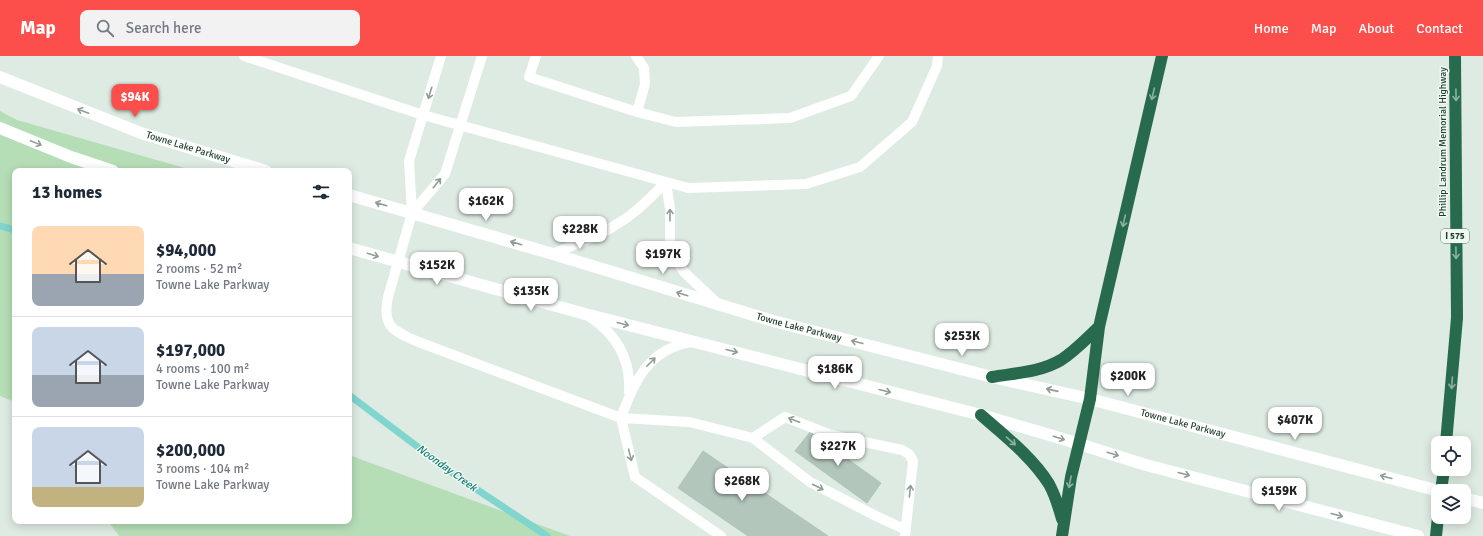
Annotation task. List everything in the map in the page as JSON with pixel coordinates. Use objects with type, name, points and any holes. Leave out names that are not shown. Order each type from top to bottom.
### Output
[{"type":"highway","points":[[1062,536],[1071,477],[1090,399],[1099,327],[1162,56]]},
{"type":"highway","name":"Phillip Landrum Memorial Highway","points":[[1447,436],[1457,318],[1455,56]]},
{"type":"highway","points":[[992,377],[1028,372],[1046,367],[1060,360],[1074,350],[1099,327]]},
{"type":"highway","points":[[981,416],[1015,444],[1034,464],[1049,485],[1064,524]]},
{"type":"highway","points":[[1436,536],[1437,524]]},
{"type":"main road","name":"Towne Lake Parkway","points":[[0,77],[141,133],[256,168]]},
{"type":"main road","points":[[0,128],[71,157],[104,168]]},
{"type":"main road","name":"Towne Lake Parkway","points":[[352,196],[780,322],[992,377],[1090,399],[1431,489]]},
{"type":"main road","points":[[352,249],[585,314],[981,416],[1146,464],[1418,536]]},
{"type":"main road","points":[[1471,500],[1483,503]]},
{"type":"lane","points":[[244,56],[256,58],[423,115],[688,188],[806,184],[860,167],[912,122],[937,66],[938,56]]},
{"type":"lane","points":[[256,58],[267,56]]},
{"type":"lane","points":[[441,56],[409,161],[412,214],[386,308],[386,317],[390,325],[399,333],[416,341],[621,418],[690,422],[754,438],[810,482],[876,516],[905,533],[913,462],[909,454],[902,450],[831,435],[785,417],[754,438]]},
{"type":"lane","points":[[412,214],[445,174],[482,56]]},
{"type":"lane","points":[[536,56],[529,77],[636,112],[676,122],[790,118],[851,96],[879,56]]},
{"type":"lane","points":[[636,56],[644,68],[645,84],[636,112]]},
{"type":"lane","points":[[553,254],[595,237],[617,224],[645,203],[666,182]]},
{"type":"lane","points":[[666,182],[670,209],[670,242],[673,256],[684,272],[720,305]]},
{"type":"lane","points":[[585,314],[600,324],[612,335],[621,350],[628,366],[630,380],[629,394]]},
{"type":"lane","points":[[694,342],[679,344],[666,349],[646,368],[636,381],[629,394],[621,418],[635,477],[721,536]]},
{"type":"green space","points":[[0,111],[17,120],[185,168],[12,168],[12,401],[0,396]]},
{"type":"green space","points":[[352,456],[570,536],[119,536],[110,524],[352,524]]},
{"type":"building","points":[[810,432],[881,483],[867,503],[795,451]]},
{"type":"building","points":[[703,451],[828,536],[748,536],[678,488]]},
{"type":"waterway","name":"Noonday Creek","points":[[0,226],[12,229]]},
{"type":"waterway","name":"Noonday Creek","points":[[352,397],[455,475],[547,536]]}]
